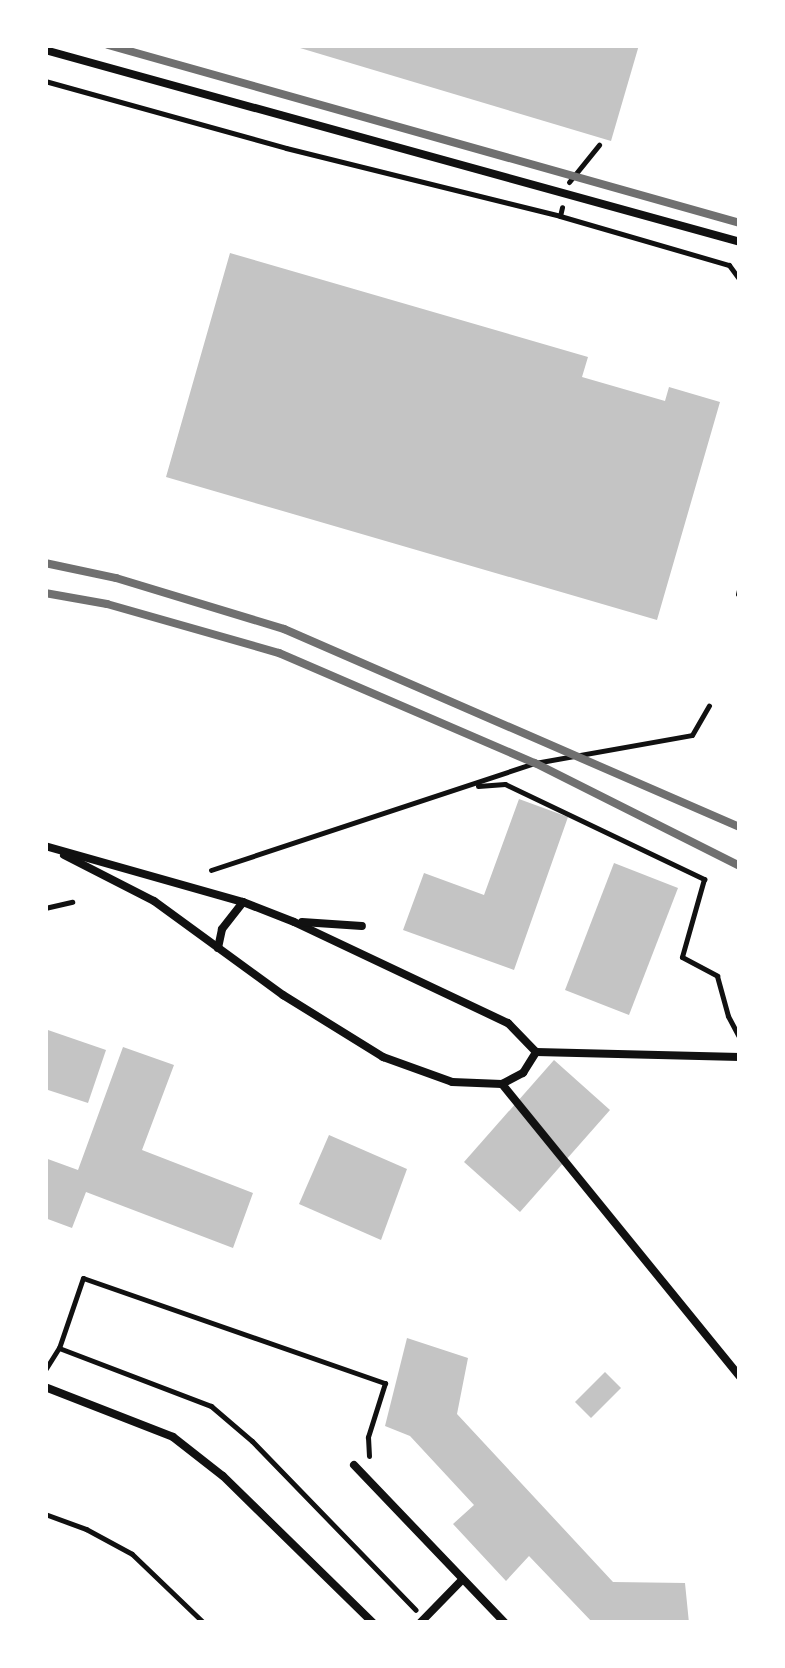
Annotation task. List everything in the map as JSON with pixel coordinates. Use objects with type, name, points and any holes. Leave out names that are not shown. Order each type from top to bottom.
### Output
[{"type":"lane","points":[[45,50],[736,241],[740,228]]},
{"type":"lane","points":[[46,846],[244,902],[294,922],[508,1023],[536,1052],[740,1057]]},
{"type":"lane","points":[[46,846],[154,901],[282,996],[383,1057],[452,1082],[502,1084],[522,1073],[536,1052]]},
{"type":"lane","points":[[218,948],[222,929],[244,902]]},
{"type":"lane","points":[[294,922],[362,926]]},
{"type":"lane","points":[[502,1084],[740,1377]]},
{"type":"lane","points":[[45,1387],[173,1437],[223,1476],[373,1623]]},
{"type":"lane","points":[[354,1466],[461,1581],[506,1623]]},
{"type":"lane","points":[[422,1621],[461,1581]]},
{"type":"path","points":[[45,81],[286,148],[560,216],[728,265],[740,280]]},
{"type":"path","points":[[560,216],[571,175],[599,146]]},
{"type":"path","points":[[738,594],[740,586]]},
{"type":"path","points":[[212,870],[535,763],[692,735],[709,706]]},
{"type":"path","points":[[470,787],[504,784],[704,879],[682,957],[717,976],[740,1040]]},
{"type":"path","points":[[45,908],[72,902]]},
{"type":"path","points":[[45,1370],[59,1348],[83,1278],[385,1383],[368,1437],[370,1460]]},
{"type":"path","points":[[59,1348],[211,1406],[252,1441],[422,1621]]},
{"type":"path","points":[[45,1514],[86,1529],[132,1554],[204,1623]]},
{"type":"building","points":[[290,45],[639,45],[611,141]]},
{"type":"building","points":[[230,253],[588,357],[582,377],[665,401],[669,387],[720,402],[657,620],[166,477]]},
{"type":"building","points":[[519,799],[568,817],[514,970],[403,930],[424,873],[484,895]]},
{"type":"building","points":[[614,863],[678,888],[629,1015],[565,990]]},
{"type":"building","points":[[45,1029],[106,1050],[88,1103],[45,1089]]},
{"type":"building","points":[[123,1047],[174,1065],[142,1150],[253,1193],[233,1248],[86,1192],[72,1228],[45,1218],[45,1158],[78,1170]]},
{"type":"building","points":[[554,1060],[610,1110],[520,1212],[464,1162]]},
{"type":"building","points":[[329,1135],[407,1169],[381,1240],[299,1204]]},
{"type":"building","points":[[407,1338],[468,1358],[457,1414],[613,1582],[685,1583],[689,1623],[593,1623],[529,1556],[506,1581],[453,1524],[474,1505],[410,1436],[385,1426]]},
{"type":"building","points":[[605,1372],[621,1388],[591,1418],[575,1402]]},
{"type":"railway","points":[[108,45],[740,223]]},
{"type":"railway","points":[[45,563],[116,578],[284,629],[740,827]]},
{"type":"railway","points":[[45,593],[107,604],[279,653],[535,763],[740,866]]}]
